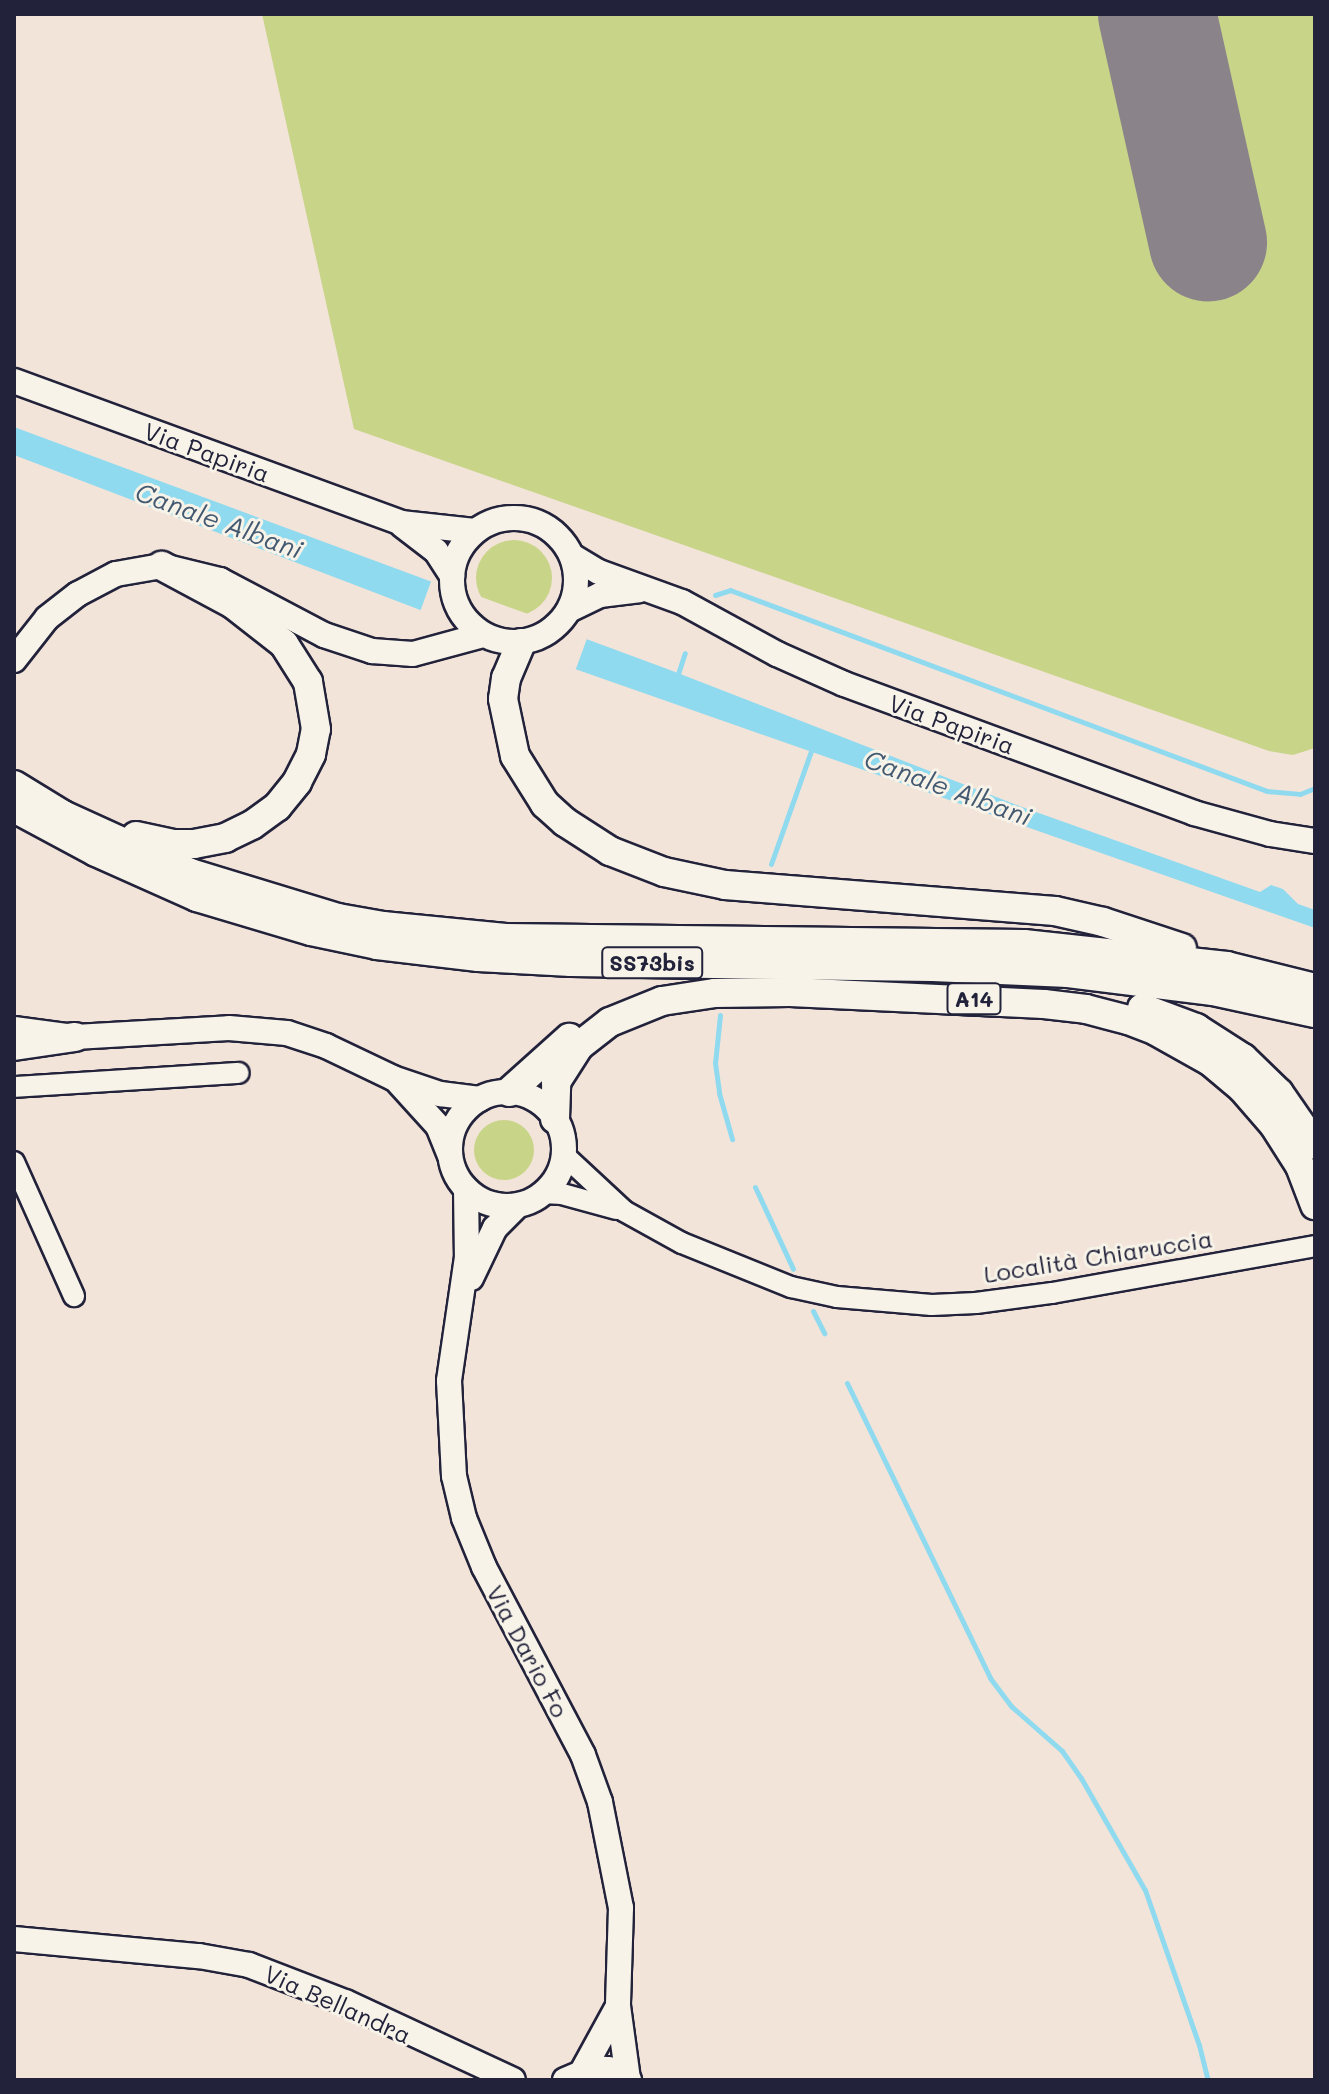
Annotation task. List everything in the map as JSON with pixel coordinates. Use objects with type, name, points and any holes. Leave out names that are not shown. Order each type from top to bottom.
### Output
[{"type":"highway","points":[[63,815],[157,842],[184,844],[214,841],[241,831],[270,813],[292,791],[308,763],[315,736],[315,713],[308,682],[295,658],[272,632],[244,611],[162,566]]},
{"type":"highway","points":[[521,643],[506,678],[503,699],[515,756],[545,804],[575,830],[610,851],[664,872],[725,885],[1029,907],[1078,915],[1155,938],[1227,966]]},
{"type":"highway","name":"SS73bis","points":[[14,785],[63,815],[143,853],[217,882],[338,918],[418,931],[571,940],[981,942],[1106,950],[1227,966],[1315,988]]},
{"type":"highway","name":"SS73bis","points":[[14,808],[96,852],[197,897],[290,926],[377,945],[478,957],[571,962],[933,967],[1055,972],[1186,987],[1315,1013]]},
{"type":"highway","name":"A14","points":[[509,1092],[596,1015],[616,1003],[658,990],[717,983],[794,981],[1025,992],[1137,1007],[1205,1032],[1243,1058],[1268,1081],[1295,1113],[1315,1145]]},
{"type":"highway","name":"A14","points":[[555,1119],[553,1103],[556,1082],[579,1046],[610,1022],[662,1001],[715,993],[790,992],[1044,1004],[1086,1009],[1128,1020],[1165,1035],[1211,1062],[1242,1088],[1274,1125],[1300,1166],[1315,1205]]},
{"type":"highway","points":[[14,1046],[75,1037]]},
{"type":"main road","name":"Via Papiria","points":[[14,381],[401,523],[475,531],[511,518],[531,520],[550,529],[572,556],[599,572],[682,602],[777,654],[844,684],[1194,813],[1270,834],[1315,841]]},
{"type":"main road","name":"Via Papiria","points":[[401,523],[431,546],[452,576],[458,609]]},
{"type":"main road","points":[[452,576],[459,551],[475,531]]},
{"type":"main road","points":[[569,610],[576,578],[572,556]]},
{"type":"main road","points":[[14,660],[47,618],[78,594],[116,574],[162,566],[220,580],[344,643],[384,653],[413,654],[483,635]]},
{"type":"main road","name":"Via Papiria","points":[[521,643],[555,628],[569,610],[600,595],[645,589]]},
{"type":"main road","points":[[413,654],[442,632],[458,609],[483,635],[502,642],[521,643]]},
{"type":"main road","name":"Via Papiria","points":[[1270,834],[1315,831]]},
{"type":"main road","points":[[14,1029],[75,1037],[229,1028],[287,1033],[326,1046],[393,1078],[440,1094],[480,1099],[509,1092],[527,1096],[543,1105],[555,1119],[562,1136],[564,1155],[560,1169],[543,1193],[517,1206],[490,1203],[466,1189],[455,1173],[438,1126],[393,1078]]},
{"type":"main road","points":[[450,1155],[457,1123],[480,1099]]},
{"type":"main road","name":"Via Dario Fo","points":[[466,1189],[469,1224],[463,1295],[452,1349],[448,1390],[451,1450],[460,1504],[494,1590],[577,1743],[600,1802],[621,1908],[618,2006],[629,2080]]},
{"type":"main road","name":"Via Dario Fo","points":[[463,1295],[495,1228],[517,1206]]},
{"type":"main road","name":"Via Bellandra","points":[[14,1939],[199,1956],[249,1965],[345,2002],[513,2080]]},
{"type":"main road","name":"Via Dario Fo","points":[[574,2075],[618,2006]]},
{"type":"main road","points":[[574,2075],[609,2069],[629,2080]]},
{"type":"street","points":[[14,1087],[239,1073]]},
{"type":"street","points":[[564,1155],[624,1211]]},
{"type":"street","points":[[14,1162],[74,1296]]},
{"type":"street","points":[[543,1193],[562,1194],[624,1211]]},
{"type":"street","name":"Località Chiaruccia","points":[[624,1211],[717,1259],[791,1287],[888,1303],[932,1305],[1006,1299],[1315,1246]]},
{"type":"green space","points":[[262,14],[1315,14],[1315,748],[1293,755],[1269,751],[354,429]]},
{"type":"green space","points":[[507,540],[521,540],[535,546],[546,557],[552,578],[549,593],[541,605],[521,616],[507,616],[493,610],[482,599],[476,585],[476,571],[482,557],[493,546]]},
{"type":"green space","points":[[504,1120],[516,1122],[525,1129],[532,1138],[532,1162],[525,1171],[516,1178],[504,1180],[492,1178],[483,1171],[476,1162],[474,1150],[476,1138],[483,1129],[492,1122]]},
{"type":"water","name":"Canale Albani","points":[[14,427],[670,670],[1022,807],[1260,892],[1271,885],[1283,889],[1298,904],[1315,910],[1315,928],[575,669],[14,455]]},
{"type":"pier","points":[[432,579],[588,636],[576,670],[420,613]]},
{"type":"waterway","points":[[715,595],[730,590],[1267,791],[1300,794],[1315,788]]},
{"type":"waterway","points":[[677,677],[685,653]]},
{"type":"waterway","points":[[771,864],[812,748]]},
{"type":"waterway","points":[[720,1015],[715,1063],[719,1093],[732,1139]]},
{"type":"waterway","points":[[755,1187],[793,1269]]},
{"type":"waterway","points":[[813,1311],[824,1333]]},
{"type":"waterway","points":[[847,1383],[990,1678],[1011,1706],[1062,1751],[1081,1778],[1145,1890],[1199,2045],[1208,2080]]},
{"type":"runway","points":[[1157,14],[1208,242]]}]
